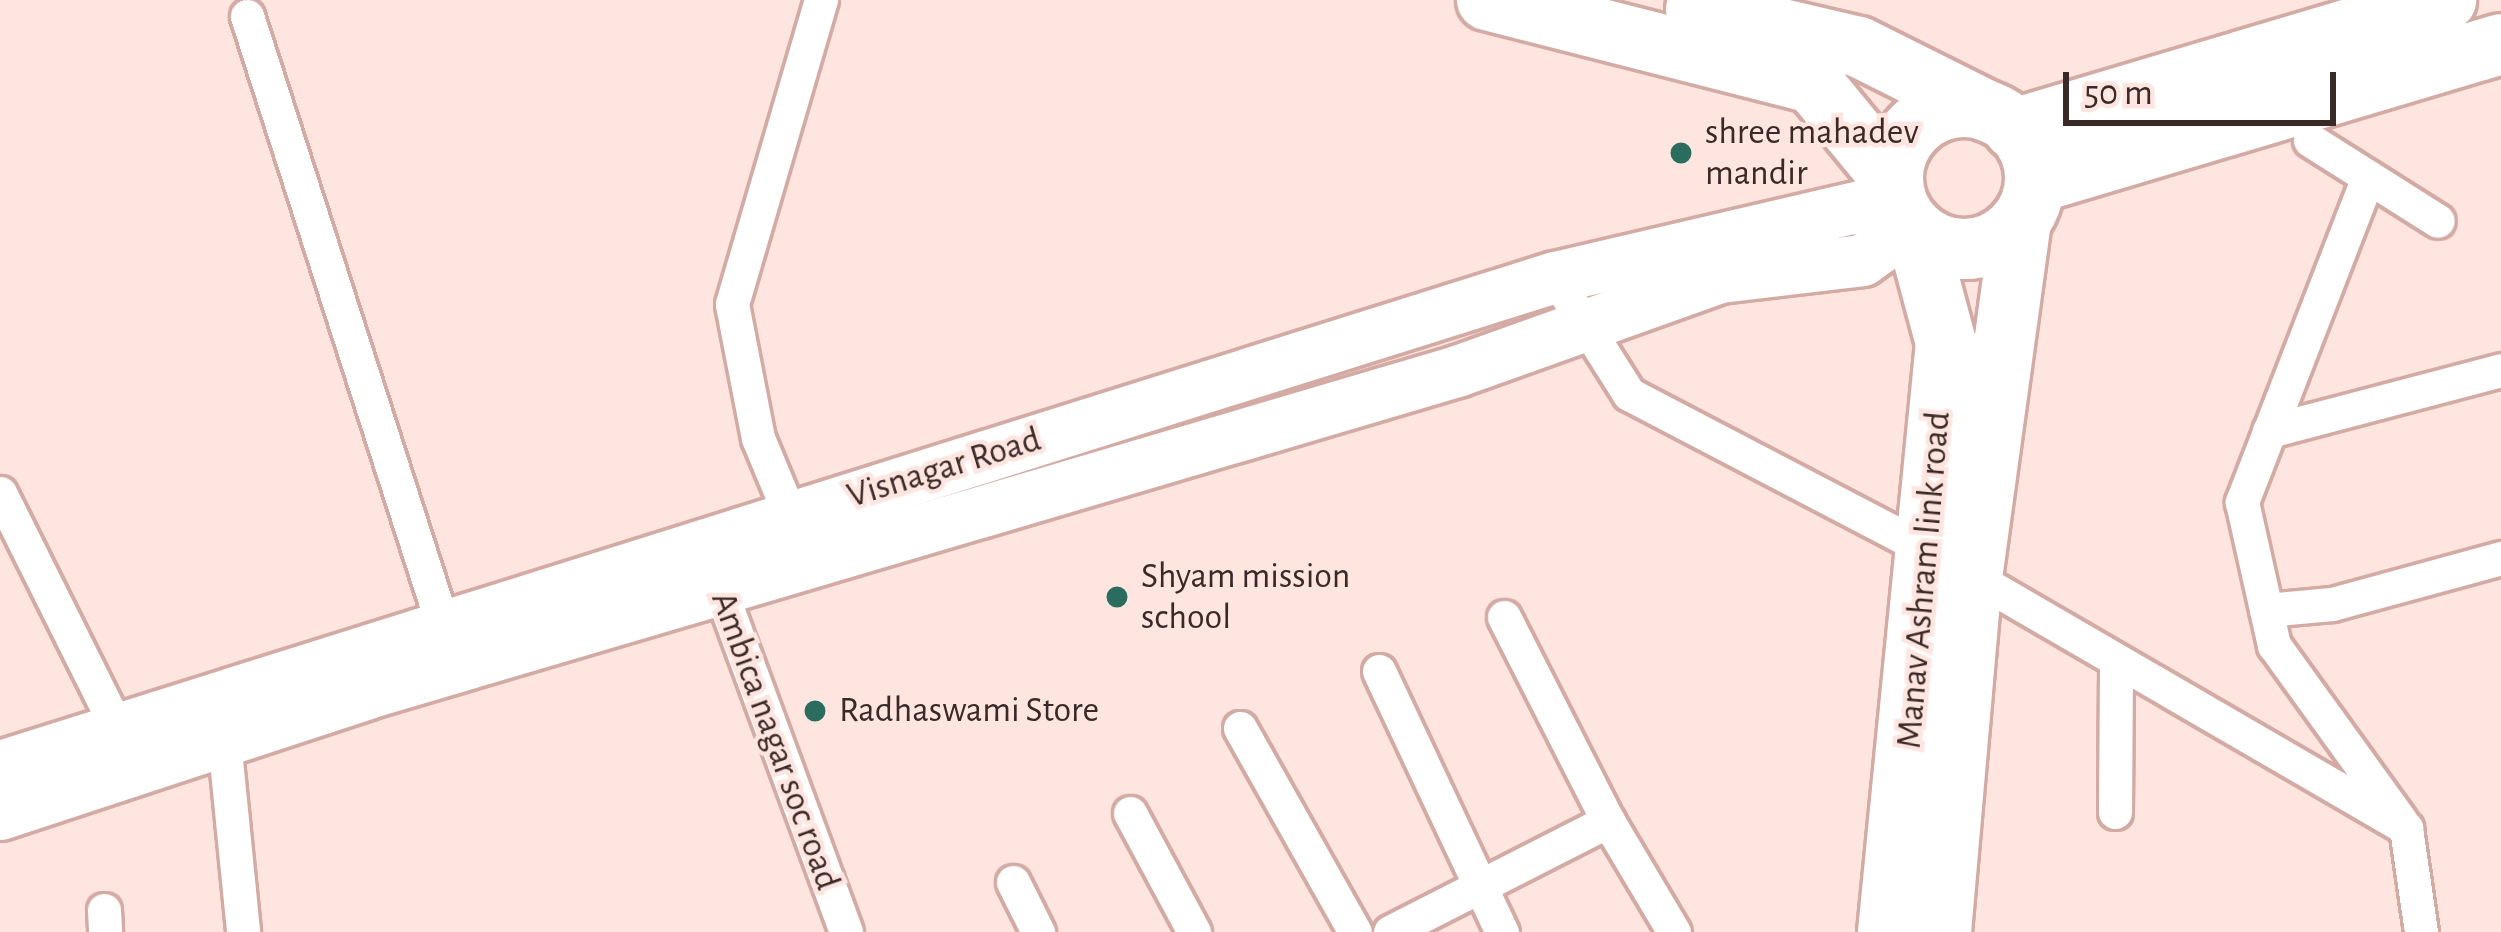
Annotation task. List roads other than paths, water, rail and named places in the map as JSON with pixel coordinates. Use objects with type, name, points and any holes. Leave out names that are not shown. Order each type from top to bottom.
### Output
[{"type":"highway","points":[[1487,0],[1813,82],[1904,208],[1972,249],[2017,162],[2307,41],[2446,0]]},
{"type":"highway","points":[[1655,0],[1725,8],[1859,47],[2017,162]]},
{"type":"highway","points":[[1904,208],[1904,139],[1936,113],[2017,162],[2501,44]]},
{"type":"highway","points":[[1941,932],[1951,565],[2017,162]]},
{"type":"highway","name":"Manav Ashram link road","points":[[1888,932],[1951,565],[1946,343],[1904,208]]},
{"type":"main road","name":"Visnagar Road","points":[[0,766],[118,730],[222,721],[445,632],[713,570],[790,515],[1555,277],[1904,208]]},
{"type":"main road","points":[[0,814],[222,721],[713,570],[1585,325],[1720,277],[1862,260],[1904,208]]},
{"type":"street","points":[[790,515],[758,438],[732,304],[821,0]]},
{"type":"street","points":[[2307,41],[2356,0]]},
{"type":"street","points":[[247,16],[445,632]]},
{"type":"street","points":[[2310,140],[2438,221]]},
{"type":"street","points":[[2368,176],[2242,502],[2274,645],[2406,828],[2421,932]]},
{"type":"street","points":[[1555,277],[1629,394],[1951,565],[2406,828]]},
{"type":"street","points":[[2269,431],[2501,370]]},
{"type":"street","points":[[0,493],[118,730]]},
{"type":"street","points":[[2266,610],[2332,604],[2501,557]]},
{"type":"street","name":"Ambica nagar soc road","points":[[713,570],[846,932]]},
{"type":"street","points":[[1504,617],[1608,821],[1674,932]]},
{"type":"street","points":[[2115,812],[2116,662]]},
{"type":"street","points":[[1379,670],[1477,888],[1502,932]]},
{"type":"street","points":[[222,721],[243,932]]},
{"type":"street","points":[[1240,728],[1355,932]]},
{"type":"street","points":[[1130,813],[1194,932]]},
{"type":"street","points":[[1390,932],[1428,924],[1477,888],[1608,821]]},
{"type":"street","points":[[1013,882],[1038,932]]},
{"type":"place","name":"shree mahadev mandir","points":[[1681,153]]},
{"type":"place","name":"Shyam mission school","points":[[1117,597]]},
{"type":"place","name":"Radhaswami Store","points":[[815,711]]}]
